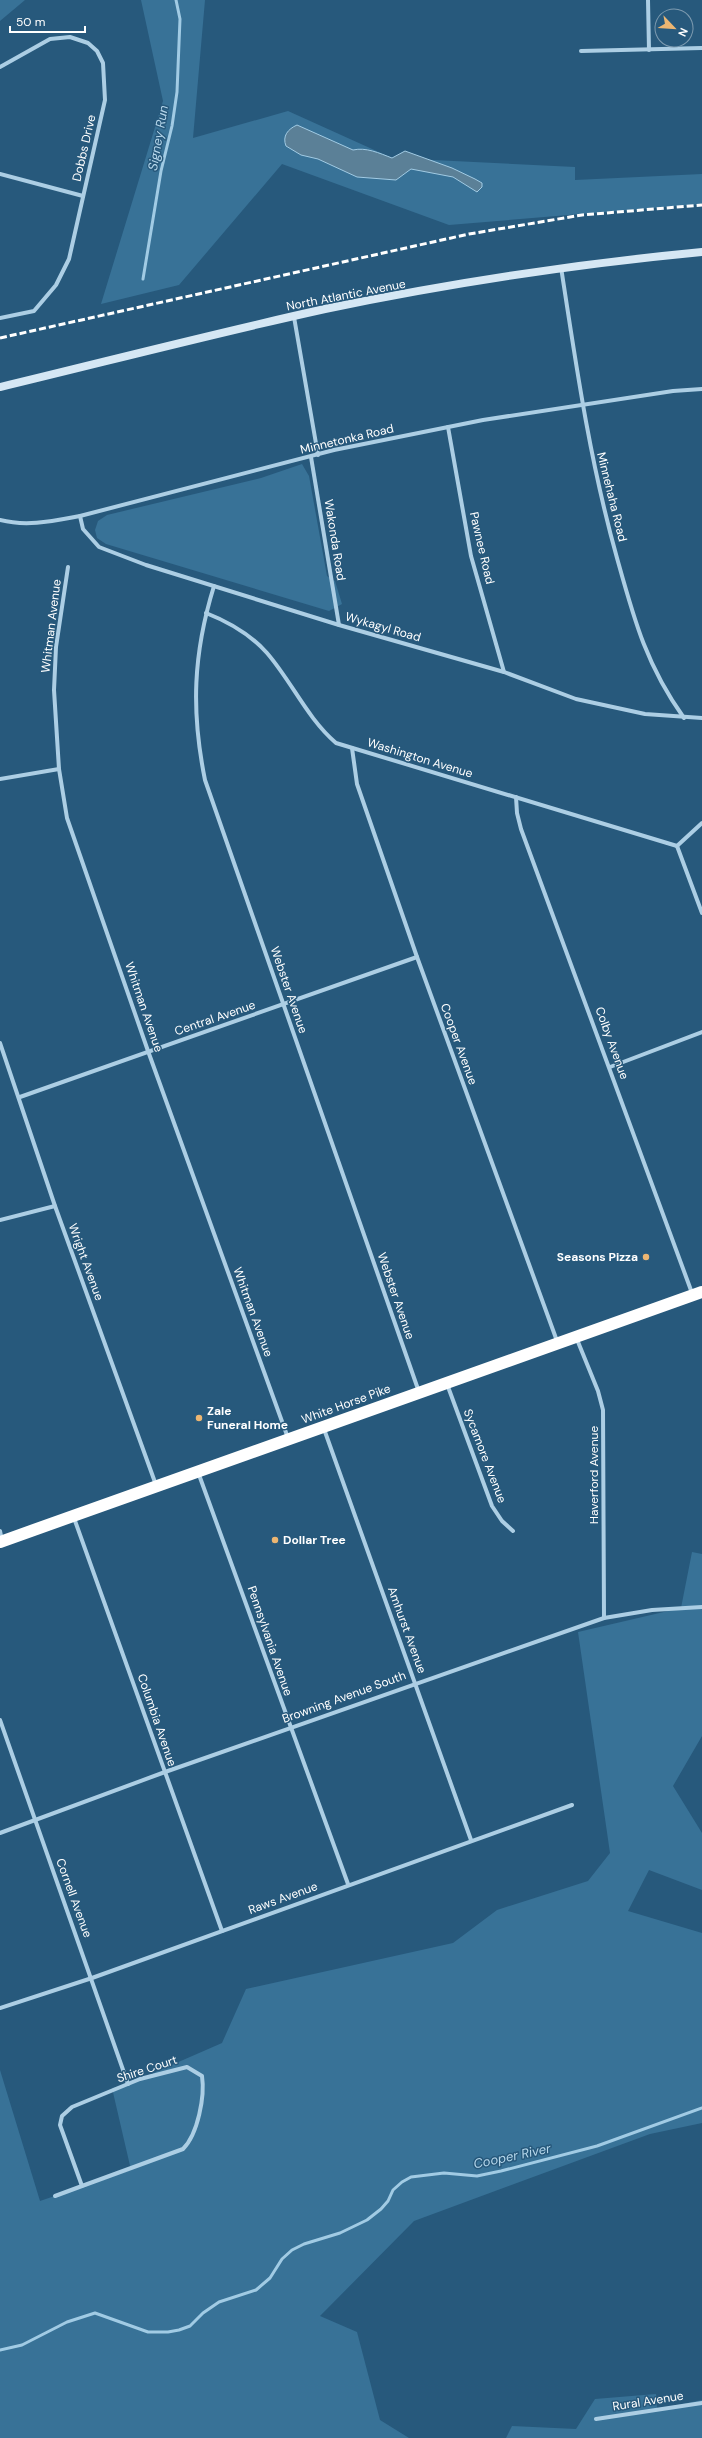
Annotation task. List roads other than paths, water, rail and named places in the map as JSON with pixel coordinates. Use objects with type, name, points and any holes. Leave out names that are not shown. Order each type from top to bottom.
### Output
[{"type":"highway","name":"White Horse Pike","points":[[1,1538],[73,1516],[289,1440],[446,1382],[698,1294]]},
{"type":"street","points":[[648,0],[649,50]]},
{"type":"street","name":"Dobbs Drive","points":[[0,67],[50,39],[70,37],[88,43],[97,50],[103,63],[105,100],[69,259],[56,285],[34,311],[0,318]]},
{"type":"street","points":[[581,51],[702,48]]},
{"type":"street","points":[[0,174],[83,196]]},
{"type":"street","name":"North Atlantic Avenue","points":[[0,388],[345,306],[561,267],[702,252]]},
{"type":"street","name":"Minnehaha Road","points":[[561,267],[582,405],[599,493],[638,632],[663,689],[684,718]]},
{"type":"street","points":[[294,317],[318,455]]},
{"type":"street","name":"Minnetonka Road","points":[[0,520],[14,523],[41,523],[80,516],[318,455],[448,426],[673,391],[702,389]]},
{"type":"street","name":"Pawnee Road","points":[[448,426],[471,556],[504,672]]},
{"type":"street","name":"Wakonda Road","points":[[311,457],[339,625]]},
{"type":"street","name":"Wykagyl Road","points":[[80,516],[83,529],[99,547],[146,566],[339,625],[504,672],[576,699],[645,714],[684,718],[702,718]]},
{"type":"street","name":"Whitman Avenue","points":[[68,567],[56,647],[54,690],[59,769],[68,818],[148,1051],[289,1440]]},
{"type":"street","name":"Webster Avenue","points":[[214,586],[206,612],[195,678],[196,714],[205,780],[419,1392]]},
{"type":"street","name":"Washington Avenue","points":[[206,612],[227,621],[256,644],[279,669],[319,728],[336,743],[678,846]]},
{"type":"street","name":"Cooper Avenue","points":[[352,748],[357,784],[417,957],[558,1344]]},
{"type":"street","points":[[0,779],[59,769]]},
{"type":"street","name":"Colby Avenue","points":[[516,797],[517,813],[521,829],[698,1294]]},
{"type":"street","points":[[702,823],[678,846],[702,913]]},
{"type":"street","name":"Central Avenue","points":[[20,1097],[417,957]]},
{"type":"street","points":[[610,1066],[702,1032]]},
{"type":"street","name":"Wright Avenue","points":[[0,1043],[20,1097],[55,1206],[157,1486]]},
{"type":"street","points":[[0,1220],[55,1206]]},
{"type":"street","name":"Haverford Avenue","points":[[576,1337],[596,1385],[603,1410],[604,1618]]},
{"type":"street","name":"Sycamore Avenue","points":[[446,1382],[492,1506],[502,1521],[513,1531]]},
{"type":"street","name":"Amhurst Avenue","points":[[323,1427],[471,1840]]},
{"type":"street","name":"Pennsylvania Avenue","points":[[198,1472],[348,1884]]},
{"type":"street","name":"Columbia Avenue","points":[[73,1516],[222,1932]]},
{"type":"street","name":"Browning Avenue South","points":[[0,1833],[290,1727],[604,1618],[652,1610],[702,1607]]},
{"type":"street","name":"Cornell Avenue","points":[[0,1720],[92,1978],[128,2084]]},
{"type":"street","name":"Raws Avenue","points":[[0,2008],[92,1978],[222,1932],[348,1884],[572,1805]]},
{"type":"street","name":"Shire Court","points":[[55,2196],[183,2149],[190,2142],[204,2093],[202,2076],[188,2067],[174,2069],[128,2084],[72,2107],[62,2116],[60,2125],[82,2186]]},
{"type":"street","name":"Rural Avenue","points":[[596,2419],[702,2403]]},
{"type":"waterway","name":"Signey Run","points":[[143,279],[161,171],[172,126],[177,92],[180,19],[176,0]]},
{"type":"waterway","name":"Cooper River","points":[[0,2350],[22,2345],[67,2322],[95,2313],[148,2332],[168,2332],[179,2330],[190,2326],[203,2313],[219,2302],[256,2290],[270,2278],[282,2259],[292,2250],[304,2244],[340,2233],[367,2220],[381,2209],[388,2201],[393,2190],[402,2182],[411,2177],[444,2173],[477,2176],[501,2171],[597,2146],[702,2108]]},
{"type":"railway","points":[[0,338],[469,234],[582,215],[702,205]]},
{"type":"place","name":"Seasons Pizza","points":[[646,1257]]},
{"type":"place","name":"Zale Funeral Home","points":[[199,1418]]},
{"type":"place","name":"Dollar Tree","points":[[275,1540]]}]
